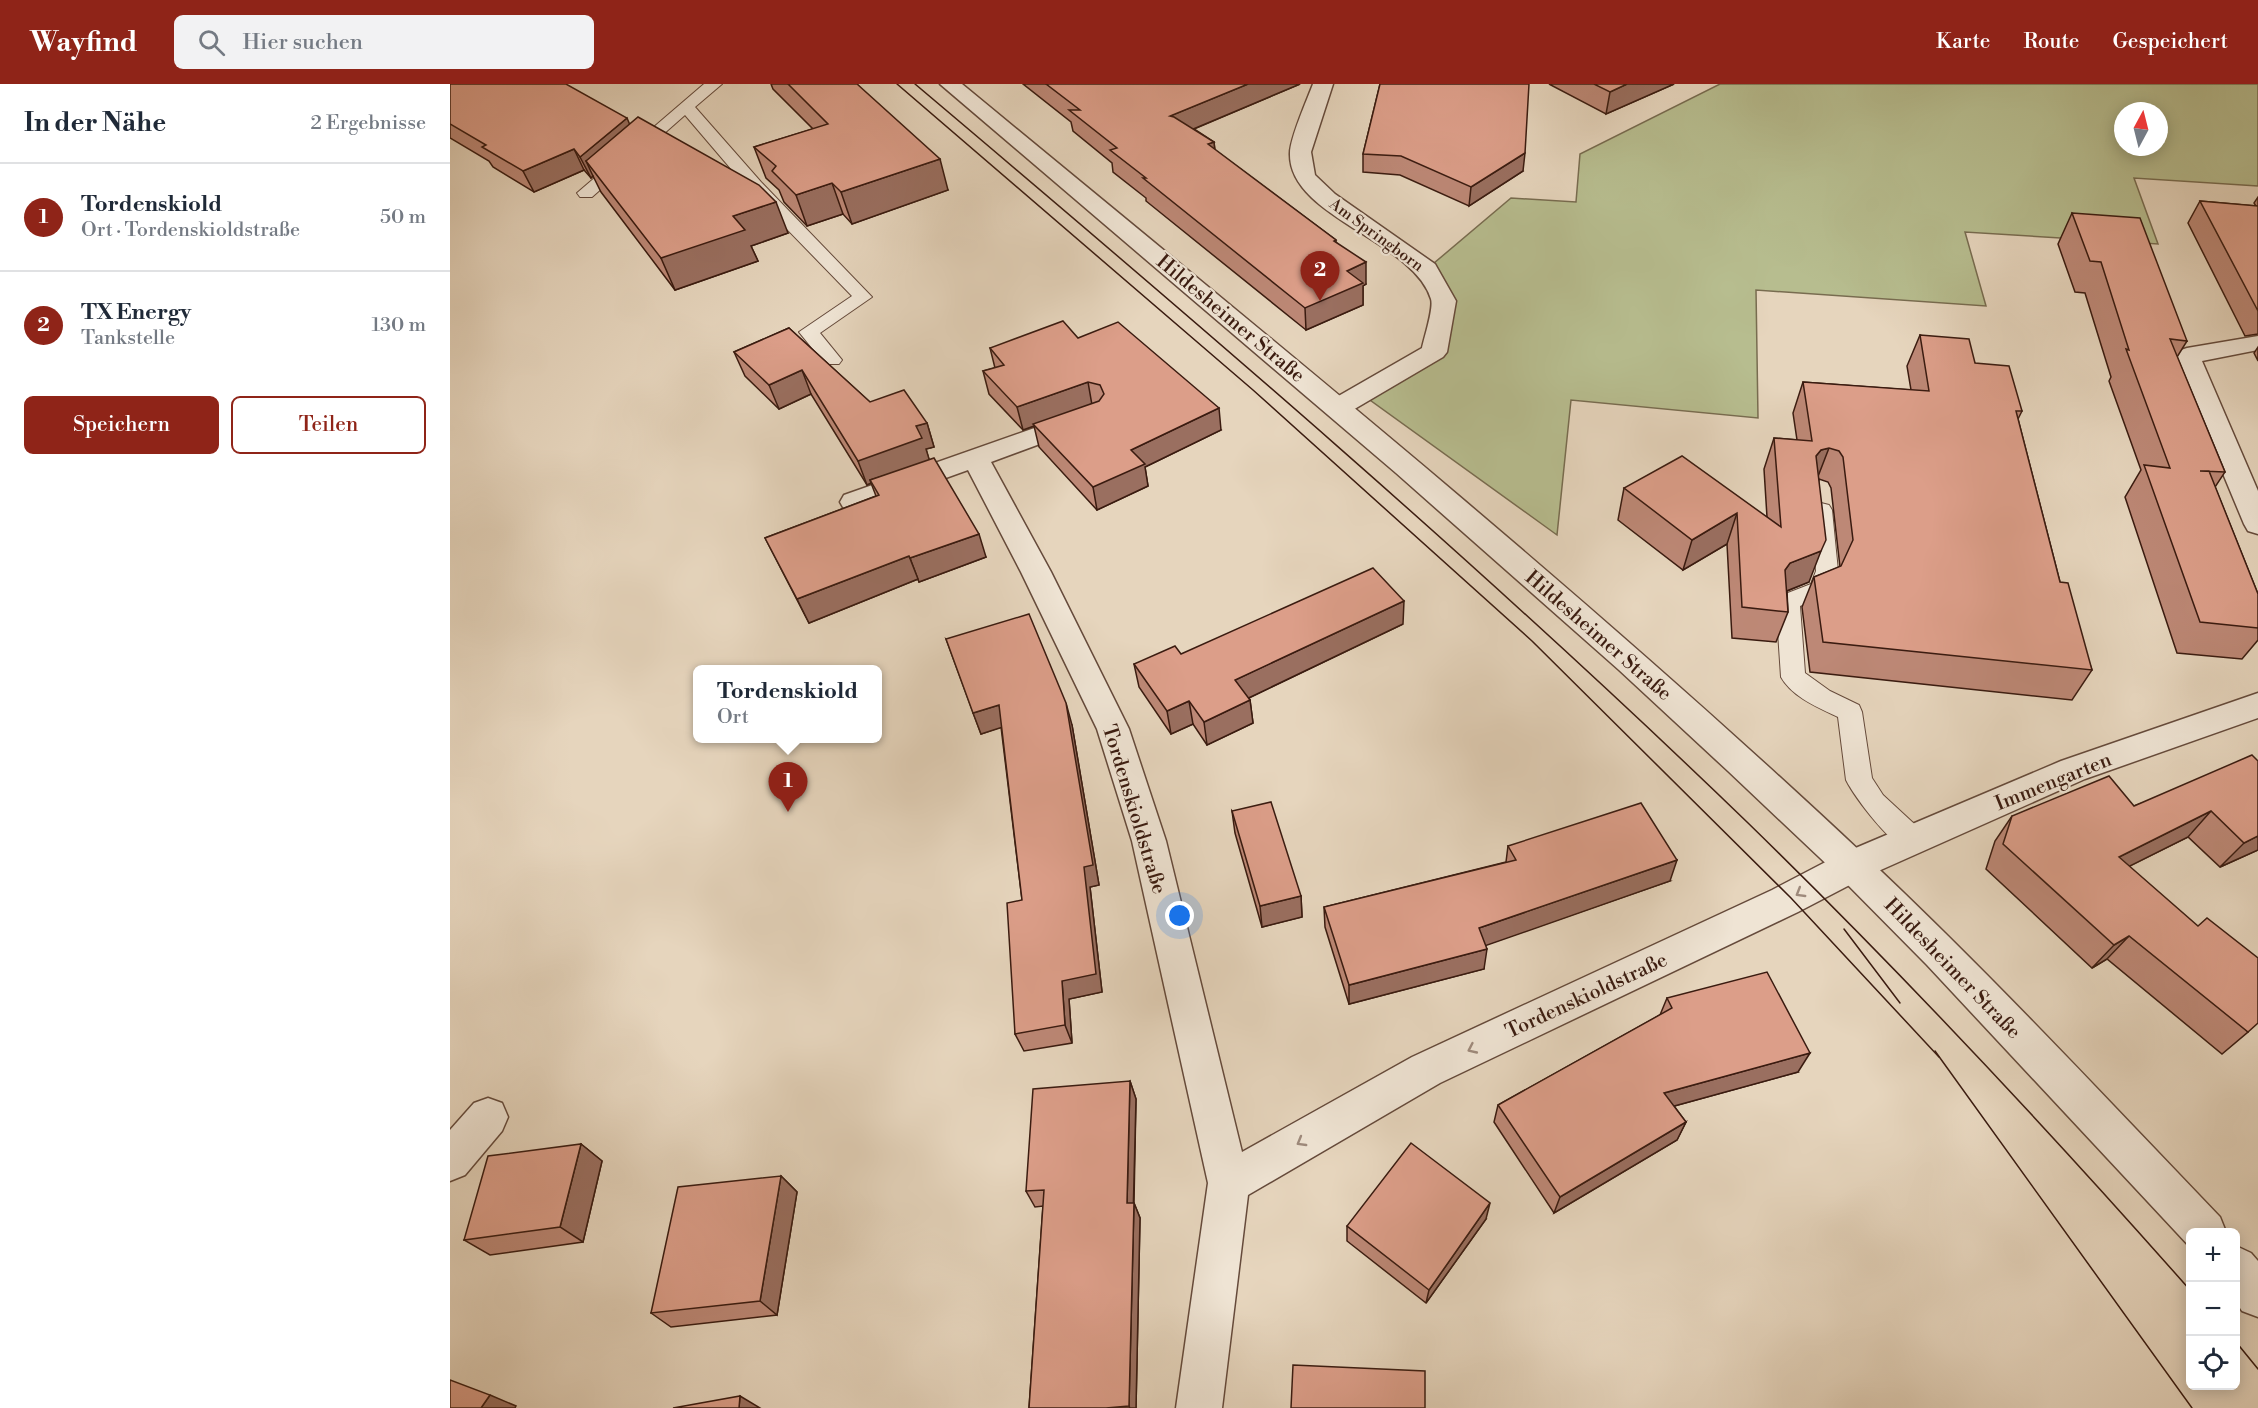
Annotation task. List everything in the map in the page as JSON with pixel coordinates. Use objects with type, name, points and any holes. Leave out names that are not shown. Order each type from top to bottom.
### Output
[{"type":"street","name":"Hildesheimer Straße","points":[[950,84],[1337,408],[1598,634],[1852,866],[1998,1014],[2200,1228]]},
{"type":"street","name":"Am Springborn","points":[[1323,84],[1300,152],[1304,177],[1327,199],[1427,269],[1444,301],[1434,352],[1337,408]]},
{"type":"street","points":[[2258,343],[2182,347],[2258,524]]},
{"type":"street","points":[[854,502],[1093,415]]},
{"type":"street","name":"Tordenskioldstraße","points":[[976,459],[1036,572],[1113,729],[1149,841],[1229,1183],[1199,1408]]},
{"type":"street","name":"Immengarten","points":[[1852,866],[2073,771],[2258,705]]},
{"type":"street","name":"Tordenskioldstraße","points":[[1229,1183],[1426,1070],[1785,901],[1852,866]]},
{"type":"street","points":[[450,1161],[488,1117]]},
{"type":"street","points":[[2240,1274],[2258,1295]]},
{"type":"lane","points":[[586,193],[714,84]]},
{"type":"lane","points":[[686,106],[755,186],[863,297],[809,332],[832,360]]},
{"type":"lane","points":[[1818,488],[1827,571],[1820,589],[1788,602],[1793,677],[1821,698],[1850,712],[1859,780],[1874,803],[1913,840]]},
{"type":"green space","points":[[1720,84],[2258,84],[2258,186],[2134,178],[2158,244],[1965,232],[1986,306],[1756,290],[1758,418],[1571,400],[1557,535],[1363,395],[1434,352],[1444,301],[1427,269],[1511,198],[1576,202],[1580,154]]},
{"type":"building","points":[[450,84],[566,84],[627,118],[580,157],[574,149],[523,171],[482,147],[486,145],[450,124]]},
{"type":"building","points":[[788,84],[857,84],[940,159],[841,192],[832,183],[796,195],[772,171],[776,166],[754,147],[828,124]]},
{"type":"building","points":[[1046,84],[1248,84],[1170,116],[1214,142],[1208,144],[1336,240],[1334,241],[1366,262],[1347,271],[1363,283],[1305,308],[1110,150],[1117,148],[1069,110],[1080,110]]},
{"type":"building","points":[[1380,84],[1529,84],[1525,153],[1471,187],[1401,156],[1363,154]]},
{"type":"building","points":[[1594,84],[1627,84],[1610,92]]},
{"type":"building","points":[[638,117],[759,185],[776,202],[733,216],[745,230],[661,258],[586,161]]},
{"type":"building","points":[[2200,201],[2258,206],[2258,311]]},
{"type":"building","points":[[2072,213],[2140,218],[2187,341],[2170,339],[2225,472],[2209,471],[2258,594],[2258,628],[2200,622],[2144,465],[2170,468],[2126,349],[2129,350],[2101,262],[2090,261]]},
{"type":"building","points":[[1063,321],[1078,338],[1118,322],[1219,408],[1131,450],[1145,464],[1093,487],[1033,424],[1099,401],[1104,394],[1100,385],[1088,382],[1017,407],[983,371],[1004,365],[990,348]]},
{"type":"building","points":[[789,328],[870,402],[904,390],[927,423],[916,426],[922,438],[858,461],[802,370],[769,385],[734,352]]},
{"type":"building","points":[[1920,335],[1969,339],[1975,363],[2009,366],[2022,411],[2016,411],[2060,582],[2068,583],[2092,670],[1823,642],[1814,577],[1841,566],[1853,540],[1843,457],[1839,451],[1829,448],[1821,450],[1816,456],[1826,540],[1821,551],[1790,563],[1785,570],[1788,612],[1742,607],[1737,513],[1692,540],[1624,488],[1682,456],[1781,527],[1774,438],[1812,441],[1803,382],[1929,391]]},
{"type":"building","points":[[934,458],[979,534],[910,558],[909,556],[797,599],[765,538],[879,495],[870,480]]},
{"type":"building","points":[[1373,568],[1404,601],[1235,680],[1250,700],[1204,722],[1189,701],[1167,711],[1134,664],[1175,646],[1181,654]]},
{"type":"building","points":[[1029,614],[1066,703],[1093,865],[1084,867],[1096,974],[1062,981],[1065,1025],[1015,1034],[1007,903],[1022,900],[999,705],[973,713],[946,639]]},
{"type":"building","points":[[2252,755],[2258,761],[2258,836],[2244,843],[2211,811],[2119,857],[2198,926],[2207,918],[2258,958],[2258,1023],[2248,1032],[2129,936],[2114,945],[2003,844],[2012,816],[2109,776],[2134,806]]},
{"type":"building","points":[[1271,802],[1301,896],[1260,906],[1232,811]]},
{"type":"building","points":[[1641,803],[1677,860],[1479,928],[1487,949],[1349,985],[1324,907],[1516,860],[1508,846]]},
{"type":"building","points":[[1767,972],[1810,1053],[1664,1093],[1686,1122],[1560,1197],[1498,1105],[1672,1008],[1667,998]]},
{"type":"building","points":[[1130,1081],[1127,1203],[1134,1203],[1129,1406],[1029,1408],[1044,1190],[1026,1191],[1033,1089]]},
{"type":"building","points":[[1411,1143],[1490,1203],[1429,1290],[1347,1226]]},
{"type":"building","points":[[581,1144],[560,1227],[464,1240],[488,1156]]},
{"type":"building","points":[[781,1176],[760,1301],[651,1313],[678,1187]]},
{"type":"building","points":[[1293,1365],[1425,1371],[1425,1408],[1291,1408]]},
{"type":"building","points":[[450,1380],[490,1395],[481,1408],[450,1408]]},
{"type":"building","points":[[740,1396],[739,1408],[673,1408]]},
{"type":"tram line","points":[[897,84],[1253,390],[1532,641],[1791,898],[1939,1057]]},
{"type":"tram line","points":[[915,84],[1337,446],[1544,631],[1646,726],[1747,822],[1917,994],[2083,1170],[2186,1286]]},
{"type":"tram line","points":[[1844,929],[1900,1003]]},
{"type":"tram line","points":[[1935,1051],[2192,1408]]},
{"type":"tram line","points":[[2240,1347],[2258,1369]]},
{"type":"place","name":"TX Energy","points":[[1320,301]]},
{"type":"place","name":"Tordenskiold","points":[[788,812]]}]
